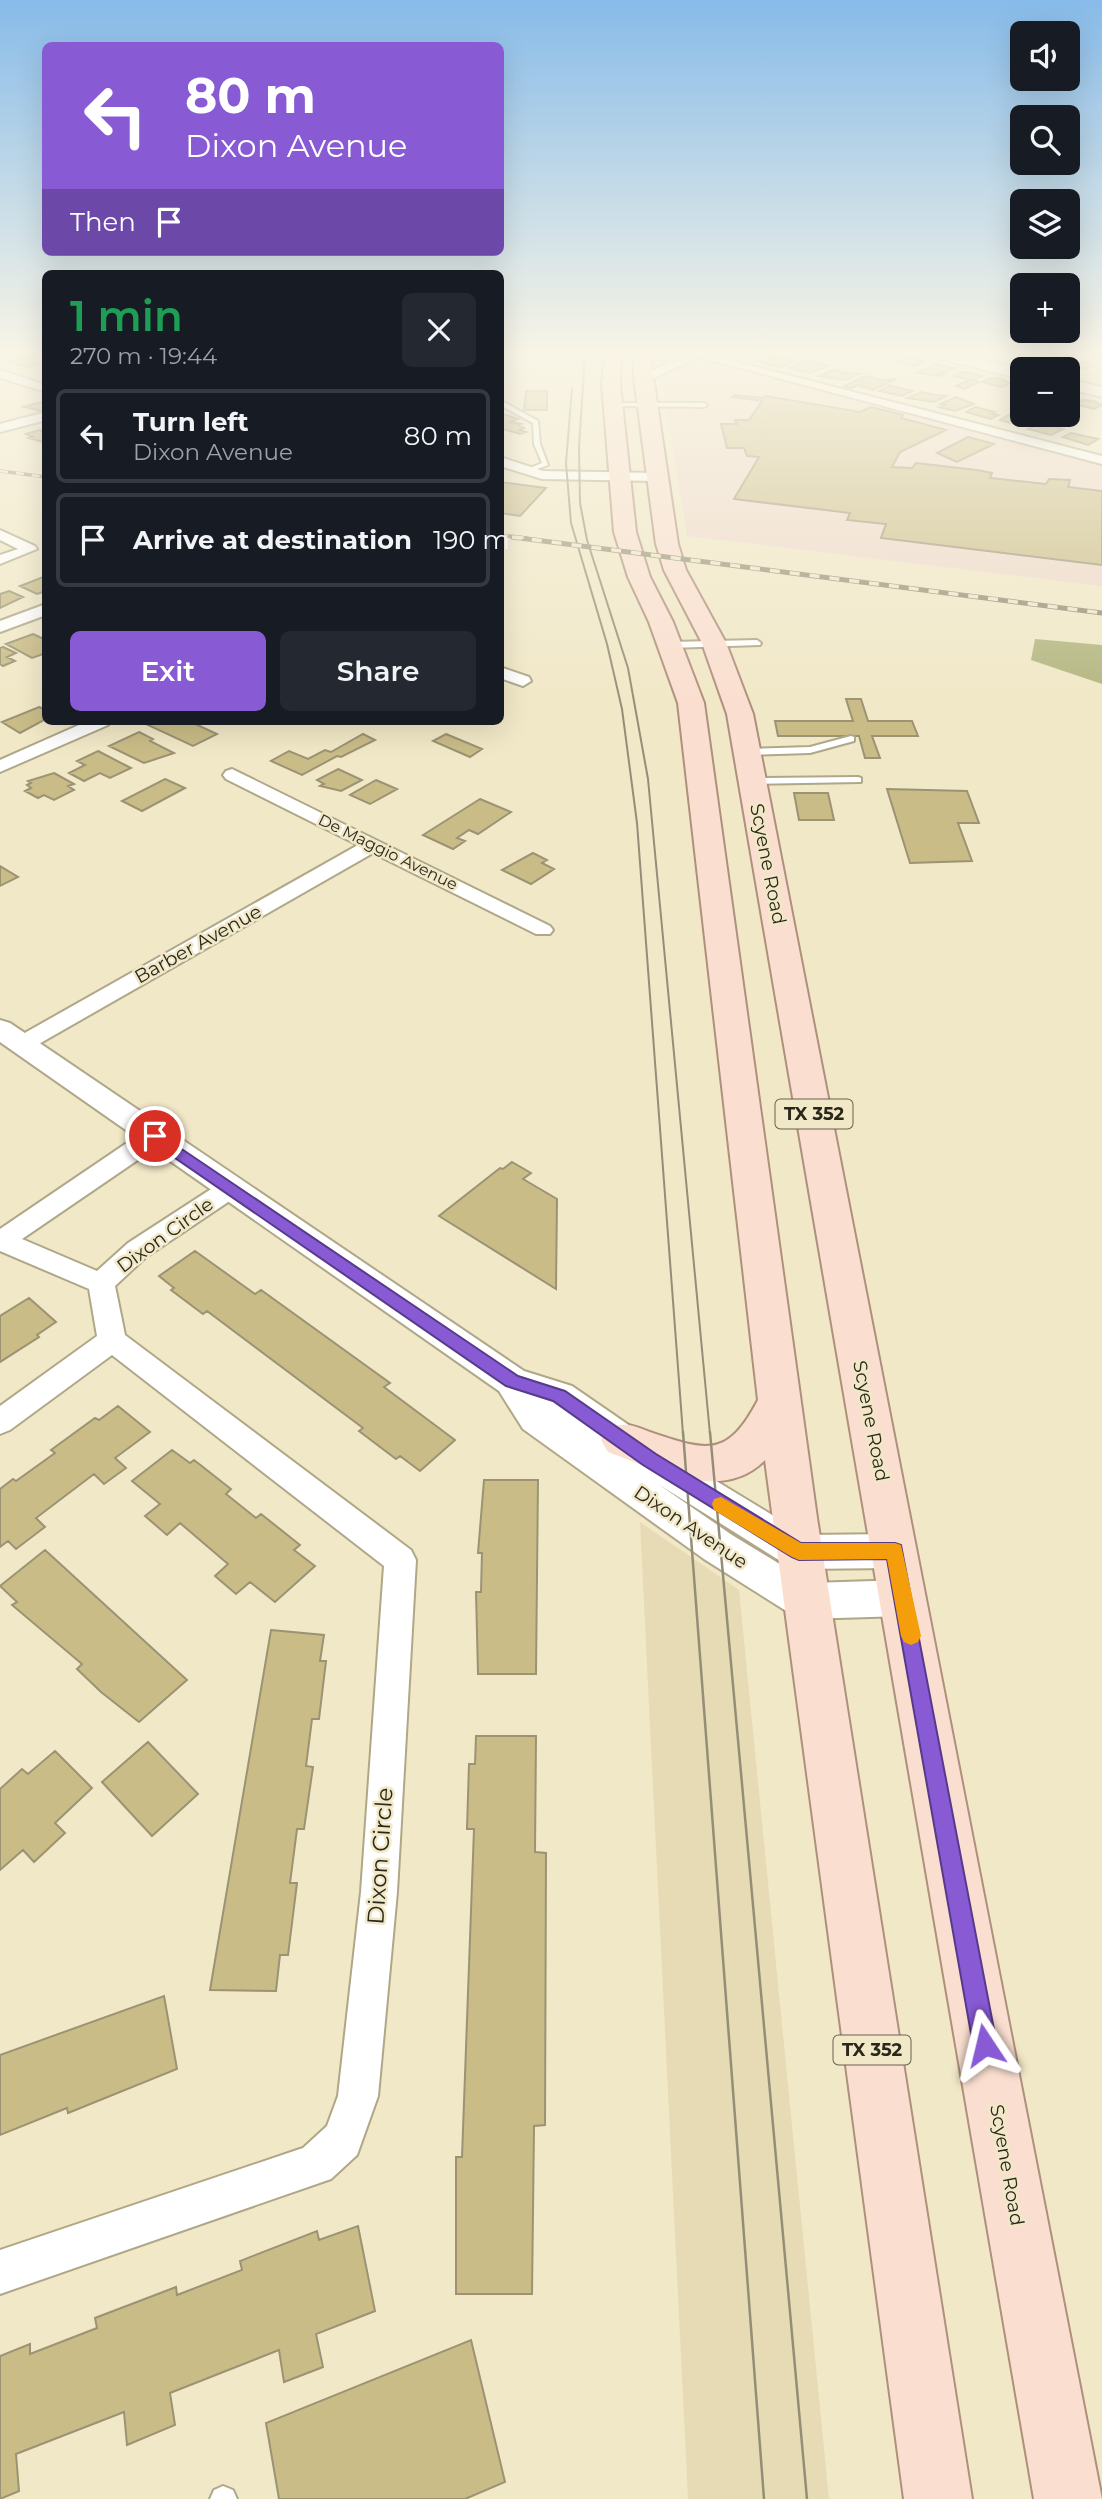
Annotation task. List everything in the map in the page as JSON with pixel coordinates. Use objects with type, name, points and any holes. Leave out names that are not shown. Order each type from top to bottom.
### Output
[{"type":"main road","name":"TX 352","points":[[618,472],[630,552],[670,645],[691,703],[778,1402],[938,2499]]},
{"type":"main road","name":"Scyene Road","points":[[655,472],[667,544],[675,570],[714,643],[740,714],[1068,2499]]},
{"type":"main road","points":[[698,766],[749,766]]},
{"type":"main road","points":[[623,1440],[684,1463],[710,1465],[725,1462],[741,1455],[756,1441],[778,1402]]},
{"type":"street","points":[[533,472],[558,477],[656,477]]},
{"type":"street","points":[[0,534],[30,549]]},
{"type":"street","points":[[0,560],[30,549]]},
{"type":"street","points":[[0,627],[42,611]]},
{"type":"street","points":[[504,674],[523,681]]},
{"type":"street","points":[[0,767],[93,725]]},
{"type":"street","name":"De Maggio Avenue","points":[[232,775],[544,930]]},
{"type":"street","name":"Barber Avenue","points":[[11,1036],[373,845]]},
{"type":"street","name":"Dixon Avenue","points":[[11,1036],[512,1381],[559,1396],[695,1489],[802,1576]]},
{"type":"street","points":[[1,1242],[155,1136]]},
{"type":"street","name":"Dixon Circle","points":[[101,1283],[137,1250],[231,1188]]},
{"type":"street","name":"Dixon Circle","points":[[1,1242],[101,1283]]},
{"type":"street","name":"Dixon Circle","points":[[0,2272],[316,2164],[342,2140],[358,2096],[379,1892],[400,1560],[112,1340],[101,1283]]},
{"type":"street","points":[[0,1422],[112,1340]]},
{"type":"street","name":"Dixon Avenue","points":[[512,1381],[536,1419],[718,1548],[802,1576]]},
{"type":"street","points":[[802,1576],[899,1574]]},
{"type":"lane","points":[[670,645],[757,643]]},
{"type":"lane","points":[[749,766],[851,739]]},
{"type":"lane","points":[[749,766],[858,780]]},
{"type":"shaded area","points":[[676,472],[1102,472],[1102,586],[687,536]]},
{"type":"shaded area","points":[[640,1522],[739,1590],[829,2499],[688,2499]]},
{"type":"green space","points":[[1035,639],[1102,645],[1102,684],[1031,660]]},
{"type":"building","points":[[750,472],[985,472],[992,473],[990,478],[1046,484],[1049,479],[1070,480],[1068,487],[1102,491],[1102,565],[881,538],[886,524],[847,520],[850,513],[734,499]]},
{"type":"building","points":[[504,483],[546,488],[520,516],[504,514]]},
{"type":"building","points":[[42,577],[42,592],[37,594],[20,586]]},
{"type":"building","points":[[9,591],[23,597],[0,608],[0,594]]},
{"type":"building","points":[[33,634],[42,638],[42,654],[32,658],[6,644]]},
{"type":"building","points":[[0,648],[16,653],[7,657],[15,661],[3,666],[0,664]]},
{"type":"building","points":[[846,699],[861,699],[868,721],[912,721],[918,736],[872,736],[880,758],[865,758],[859,736],[778,736],[775,721],[853,721]]},
{"type":"building","points":[[39,707],[42,708],[42,721],[20,733],[2,722]]},
{"type":"building","points":[[148,725],[198,725],[217,734],[193,746]]},
{"type":"building","points":[[139,732],[174,753],[144,763],[109,746]]},
{"type":"building","points":[[363,734],[375,740],[302,775],[271,761],[289,751],[308,759],[325,750],[331,752]]},
{"type":"building","points":[[446,734],[482,749],[470,757],[433,741]]},
{"type":"building","points":[[98,751],[131,768],[110,778],[100,773],[84,781],[69,773],[85,765],[77,761]]},
{"type":"building","points":[[338,769],[362,780],[341,791],[320,786],[324,784],[317,780]]},
{"type":"building","points":[[54,773],[74,784],[68,786],[74,790],[54,800],[44,795],[38,798],[25,791],[31,788],[27,785],[31,783],[28,781]]},
{"type":"building","points":[[165,779],[185,788],[142,811],[122,801]]},
{"type":"building","points":[[376,780],[397,789],[370,804],[350,795]]},
{"type":"building","points":[[887,789],[967,791],[979,823],[958,823],[972,861],[910,863]]},
{"type":"building","points":[[794,793],[828,793],[834,820],[799,820]]},
{"type":"building","points":[[480,799],[511,812],[478,834],[469,830],[457,838],[465,841],[453,849],[423,835]]},
{"type":"building","points":[[533,853],[547,860],[542,863],[554,869],[531,884],[502,870]]},
{"type":"building","points":[[0,866],[18,877],[0,886]]},
{"type":"building","points":[[512,1162],[531,1173],[523,1179],[557,1199],[556,1289],[439,1216],[500,1168],[503,1169]]},
{"type":"building","points":[[195,1251],[255,1294],[261,1290],[390,1383],[384,1387],[455,1440],[420,1471],[400,1456],[396,1459],[359,1431],[363,1428],[207,1311],[203,1314],[171,1290],[174,1288],[159,1276]]},
{"type":"building","points":[[29,1298],[56,1322],[37,1335],[39,1337],[0,1362],[0,1316]]},
{"type":"building","points":[[118,1406],[150,1432],[115,1458],[126,1468],[104,1484],[94,1474],[36,1518],[45,1527],[16,1549],[8,1541],[0,1547],[0,1489],[55,1453],[51,1450],[95,1418],[99,1420]]},
{"type":"building","points":[[172,1450],[190,1463],[194,1460],[231,1489],[226,1494],[256,1518],[261,1514],[300,1545],[294,1550],[315,1566],[275,1602],[250,1582],[236,1594],[215,1576],[228,1564],[180,1523],[167,1535],[145,1516],[160,1504],[132,1481]]},
{"type":"building","points":[[484,1480],[538,1480],[536,1674],[478,1674],[476,1592],[481,1592],[482,1553],[478,1553]]},
{"type":"building","points":[[45,1550],[187,1680],[139,1722],[77,1669],[82,1664],[12,1605],[17,1602],[0,1586]]},
{"type":"building","points":[[271,1630],[324,1635],[320,1661],[326,1661],[319,1719],[312,1719],[306,1766],[313,1767],[304,1829],[297,1829],[290,1883],[297,1883],[288,1955],[280,1955],[276,1991],[210,1990]]},
{"type":"building","points":[[476,1736],[536,1736],[535,1852],[546,1853],[545,2125],[534,2126],[532,2294],[456,2294],[456,2157],[462,2157],[474,1829],[467,1829],[469,1764],[475,1764]]},
{"type":"building","points":[[148,1742],[198,1794],[152,1836],[102,1782]]},
{"type":"building","points":[[55,1751],[92,1788],[55,1823],[65,1833],[34,1862],[23,1850],[0,1870],[0,1789],[22,1769],[28,1774]]},
{"type":"building","points":[[164,1996],[177,2069],[68,2113],[67,2108],[0,2135],[0,2055]]},
{"type":"building","points":[[358,2226],[375,2311],[316,2334],[323,2367],[284,2382],[279,2350],[170,2393],[175,2425],[127,2445],[124,2412],[16,2454],[19,2491],[0,2499],[0,2356],[30,2344],[30,2354],[97,2328],[95,2318],[176,2287],[177,2295],[242,2270],[240,2261],[317,2231],[319,2240]]},
{"type":"building","points":[[471,2340],[505,2482],[465,2499],[279,2499],[266,2423]]},
{"type":"tram line","points":[[567,472],[571,523],[607,644],[622,709],[637,823],[683,1434]]},
{"type":"tram line","points":[[579,472],[580,503],[587,540],[628,668],[648,779],[710,1434]]},
{"type":"tram line","points":[[683,1432],[764,2499]]},
{"type":"tram line","points":[[710,1432],[807,2499]]},
{"type":"railway","points":[[5,472],[42,476]]},
{"type":"railway","points":[[504,535],[526,538]]},
{"type":"railway","points":[[512,537],[1102,613]]},
{"type":"slow traffic","points":[[721,1504],[799,1552],[895,1551],[911,1636]]},
{"type":"route","points":[[155,1136],[512,1381],[559,1396],[649,1460],[799,1552],[895,1551],[985,2045]]}]
